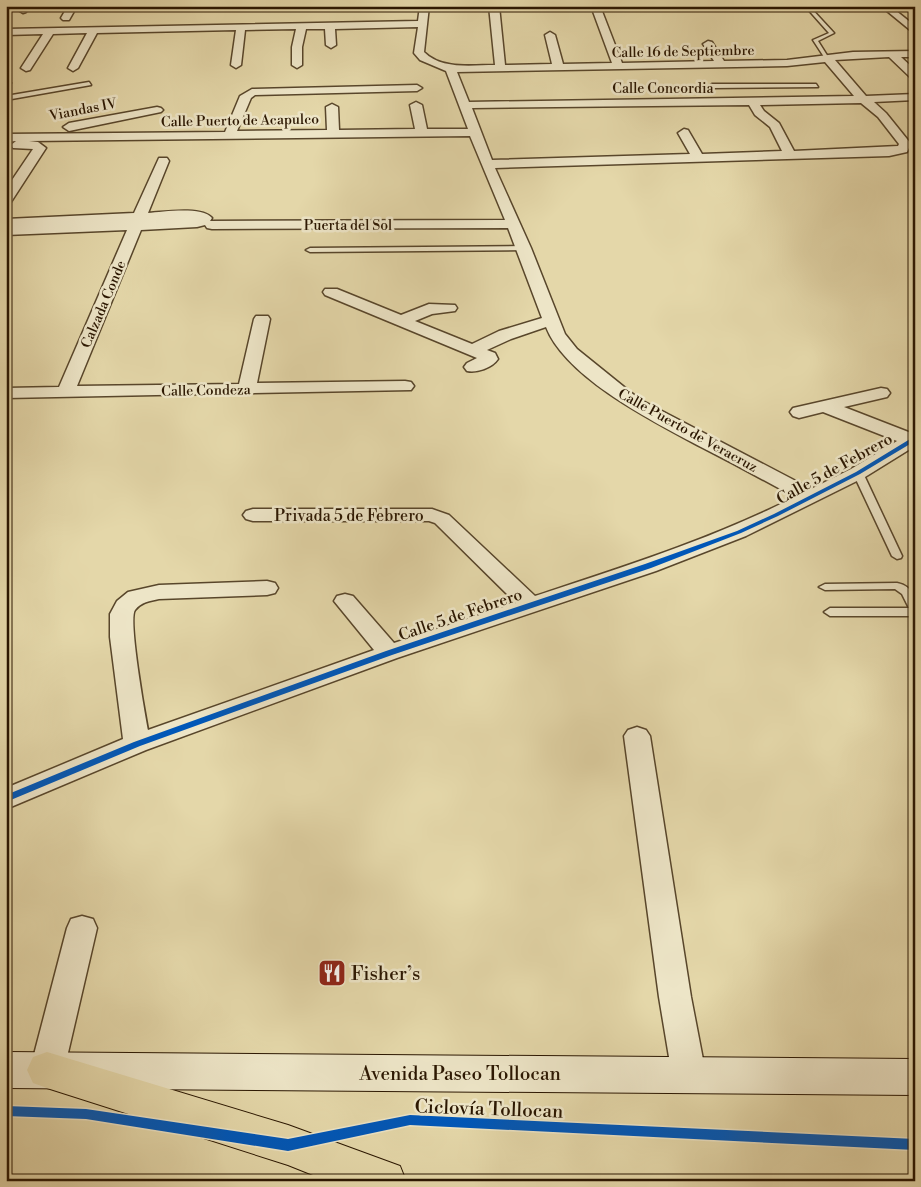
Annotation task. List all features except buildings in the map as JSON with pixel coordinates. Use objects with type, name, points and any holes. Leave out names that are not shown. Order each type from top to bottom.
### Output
[{"type":"highway","points":[[47,1070],[288,1145],[384,1181]]},
{"type":"main road","name":"Avenida Paseo Tollocan","points":[[6,1070],[915,1077]]},
{"type":"street","points":[[66,18],[73,6]]},
{"type":"street","points":[[425,6],[418,51],[420,55],[451,69]]},
{"type":"street","points":[[494,6],[500,67]]},
{"type":"street","points":[[595,6],[618,66]]},
{"type":"street","points":[[890,8],[915,31]]},
{"type":"street","points":[[6,32],[423,24]]},
{"type":"street","points":[[330,25],[331,45]]},
{"type":"street","points":[[297,65],[297,47],[302,26]]},
{"type":"street","points":[[236,65],[241,27]]},
{"type":"street","points":[[74,68],[94,30]]},
{"type":"street","points":[[26,68],[50,31]]},
{"type":"street","points":[[550,35],[558,66]]},
{"type":"street","points":[[708,44],[721,64]]},
{"type":"street","points":[[891,54],[915,76]]},
{"type":"street","name":"Calle 16 de Septiembre","points":[[451,69],[799,63],[853,55],[915,54]]},
{"type":"street","points":[[487,164],[889,152],[908,148],[882,115],[862,98],[828,59]]},
{"type":"street","name":"Calle Puerto de Veracruz","points":[[451,69],[487,164],[524,248],[551,320],[558,335],[580,362],[633,403],[810,497]]},
{"type":"street","points":[[234,135],[236,121],[246,96],[252,92],[416,88]]},
{"type":"street","name":"Calle Concordia","points":[[464,105],[753,102],[773,95],[862,98],[915,97]]},
{"type":"street","points":[[753,102],[758,113],[775,125],[790,155]]},
{"type":"street","points":[[416,105],[422,133]]},
{"type":"street","name":"Viandas IV","points":[[9,140],[158,106],[151,125]]},
{"type":"street","points":[[332,107],[333,134]]},
{"type":"street","name":"Calle Puerto de Acapulco","points":[[9,140],[475,132]]},
{"type":"street","points":[[684,133],[698,158]]},
{"type":"street","points":[[6,199],[39,150],[37,146],[9,140]]},
{"type":"street","name":"Calzada Conde","points":[[66,392],[163,161]]},
{"type":"street","name":"Puerta del Sol","points":[[212,225],[485,224],[511,218]]},
{"type":"street","points":[[6,223],[138,221]]},
{"type":"street","points":[[6,231],[138,221]]},
{"type":"street","points":[[331,292],[489,357],[489,359],[473,367]]},
{"type":"street","points":[[402,320],[429,309],[449,308]]},
{"type":"street","points":[[247,389],[262,319]]},
{"type":"street","points":[[473,350],[504,335],[551,320]]},
{"type":"street","name":"Calle Condeza","points":[[6,393],[405,386]]},
{"type":"street","points":[[799,412],[881,393]]},
{"type":"street","points":[[825,406],[913,439]]},
{"type":"street","name":"Calle 5 de Febrero","points":[[6,799],[137,744],[389,653],[648,566],[739,532],[776,516],[858,473],[913,439]]},
{"type":"street","name":"Privada 5 de Febrero","points":[[253,515],[432,515],[442,519],[531,605]]},
{"type":"street","points":[[137,744],[121,614],[125,606],[136,597],[159,592],[267,588]]},
{"type":"street","points":[[345,601],[389,653]]},
{"type":"street","points":[[637,736],[675,997],[689,1075]]},
{"type":"street","points":[[47,1070],[82,928]]},
{"type":"lane","points":[[807,7],[832,33],[815,40],[828,59]]},
{"type":"lane","points":[[6,98],[89,84]]},
{"type":"lane","points":[[712,86],[758,86],[773,95],[816,86]]},
{"type":"lane","points":[[758,86],[773,95]]},
{"type":"lane","points":[[310,250],[524,248]]},
{"type":"lane","points":[[858,473],[897,556]]},
{"type":"lane","points":[[825,587],[897,586],[907,592],[915,611],[830,612]]},
{"type":"cycle path","points":[[6,799],[137,744],[389,653],[648,566],[739,532],[858,473],[915,438]]},
{"type":"cycle path","name":"Ciclovía Tollocan","points":[[6,1111],[86,1114],[288,1145],[410,1120],[915,1145]]},
{"type":"place","name":"Fisher’s","points":[[332,973]]}]
